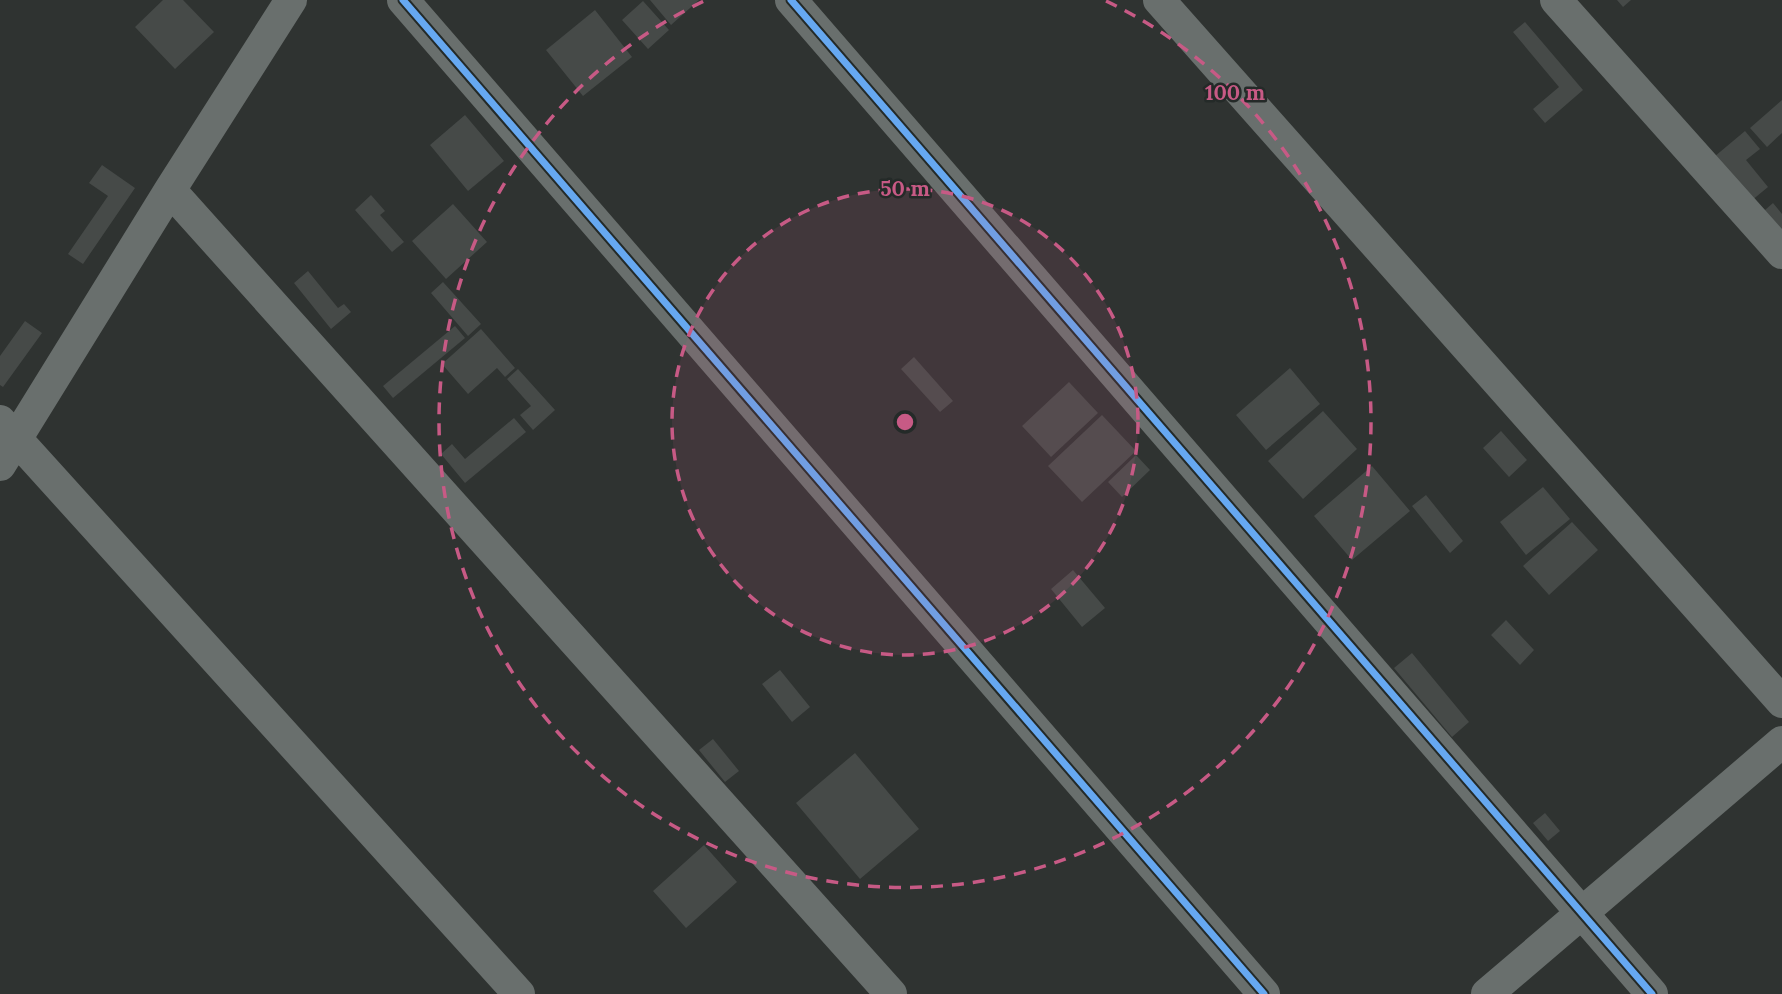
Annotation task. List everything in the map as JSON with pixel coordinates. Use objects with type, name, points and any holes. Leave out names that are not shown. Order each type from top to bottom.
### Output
[{"type":"street","points":[[291,0],[5,442],[519,994]]},
{"type":"street","points":[[402,0],[1264,994]]},
{"type":"street","points":[[791,0],[1652,994]]},
{"type":"street","points":[[1158,0],[1782,702]]},
{"type":"street","points":[[1556,0],[1782,253]]},
{"type":"street","points":[[170,190],[891,994]]},
{"type":"street","points":[[1487,994],[1782,742]]},
{"type":"building","points":[[163,0],[183,0],[214,32],[175,69],[135,27]]},
{"type":"building","points":[[650,0],[699,0],[671,25]]},
{"type":"building","points":[[1617,0],[1631,0],[1623,7]]},
{"type":"building","points":[[643,1],[669,30],[648,49],[622,20]]},
{"type":"building","points":[[595,10],[632,57],[583,96],[546,50]]},
{"type":"building","points":[[1525,22],[1583,90],[1545,123],[1533,109],[1559,87],[1513,32]]},
{"type":"building","points":[[1782,100],[1782,133],[1767,147],[1750,128]]},
{"type":"building","points":[[465,115],[504,161],[468,191],[430,145]]},
{"type":"building","points":[[1745,131],[1760,149],[1746,160],[1768,187],[1745,206],[1708,162]]},
{"type":"building","points":[[102,165],[135,188],[83,264],[68,254],[108,196],[89,183]]},
{"type":"building","points":[[371,195],[385,211],[380,215],[404,242],[392,252],[355,210]]},
{"type":"building","points":[[1773,203],[1782,214],[1782,248],[1757,217]]},
{"type":"building","points":[[453,204],[487,242],[446,279],[412,241]]},
{"type":"building","points":[[308,271],[338,308],[344,304],[351,312],[331,329],[294,283]]},
{"type":"building","points":[[443,282],[481,324],[468,336],[431,293]]},
{"type":"building","points":[[25,321],[42,333],[3,387],[0,385],[0,356]]},
{"type":"building","points":[[455,326],[465,338],[393,398],[383,386]]},
{"type":"building","points":[[481,329],[515,368],[505,377],[497,368],[468,394],[442,364]]},
{"type":"building","points":[[914,357],[953,401],[940,412],[901,369]]},
{"type":"building","points":[[1290,368],[1320,404],[1266,450],[1236,415]]},
{"type":"building","points":[[518,369],[555,410],[533,430],[520,415],[531,406],[507,379]]},
{"type":"building","points":[[1069,382],[1098,413],[1051,457],[1022,426]]},
{"type":"building","points":[[1323,411],[1357,449],[1303,499],[1268,461]]},
{"type":"building","points":[[1102,415],[1136,451],[1082,502],[1048,466]]},
{"type":"building","points":[[514,418],[526,432],[465,483],[441,454],[452,444],[465,459]]},
{"type":"building","points":[[1501,431],[1527,460],[1509,477],[1483,448]]},
{"type":"building","points":[[1136,455],[1150,470],[1122,497],[1108,482]]},
{"type":"building","points":[[1372,466],[1410,511],[1352,560],[1314,516]]},
{"type":"building","points":[[1543,487],[1570,519],[1526,555],[1500,522]]},
{"type":"building","points":[[1426,495],[1463,541],[1450,553],[1412,506]]},
{"type":"building","points":[[1572,522],[1598,550],[1549,595],[1523,566]]},
{"type":"building","points":[[1073,570],[1105,608],[1082,627],[1051,589]]},
{"type":"building","points":[[1506,620],[1534,650],[1520,665],[1491,635]]},
{"type":"building","points":[[1412,653],[1469,722],[1452,737],[1394,668]]},
{"type":"building","points":[[780,670],[810,707],[792,722],[762,684]]},
{"type":"building","points":[[713,739],[739,771],[725,782],[699,750]]},
{"type":"building","points":[[855,753],[919,829],[860,879],[796,803]]},
{"type":"building","points":[[1545,813],[1560,831],[1548,841],[1533,823]]},
{"type":"building","points":[[704,845],[737,882],[686,928],[653,891]]},
{"type":"cycle path","points":[[403,0],[1264,994]]},
{"type":"cycle path","points":[[791,0],[1652,994]]}]
